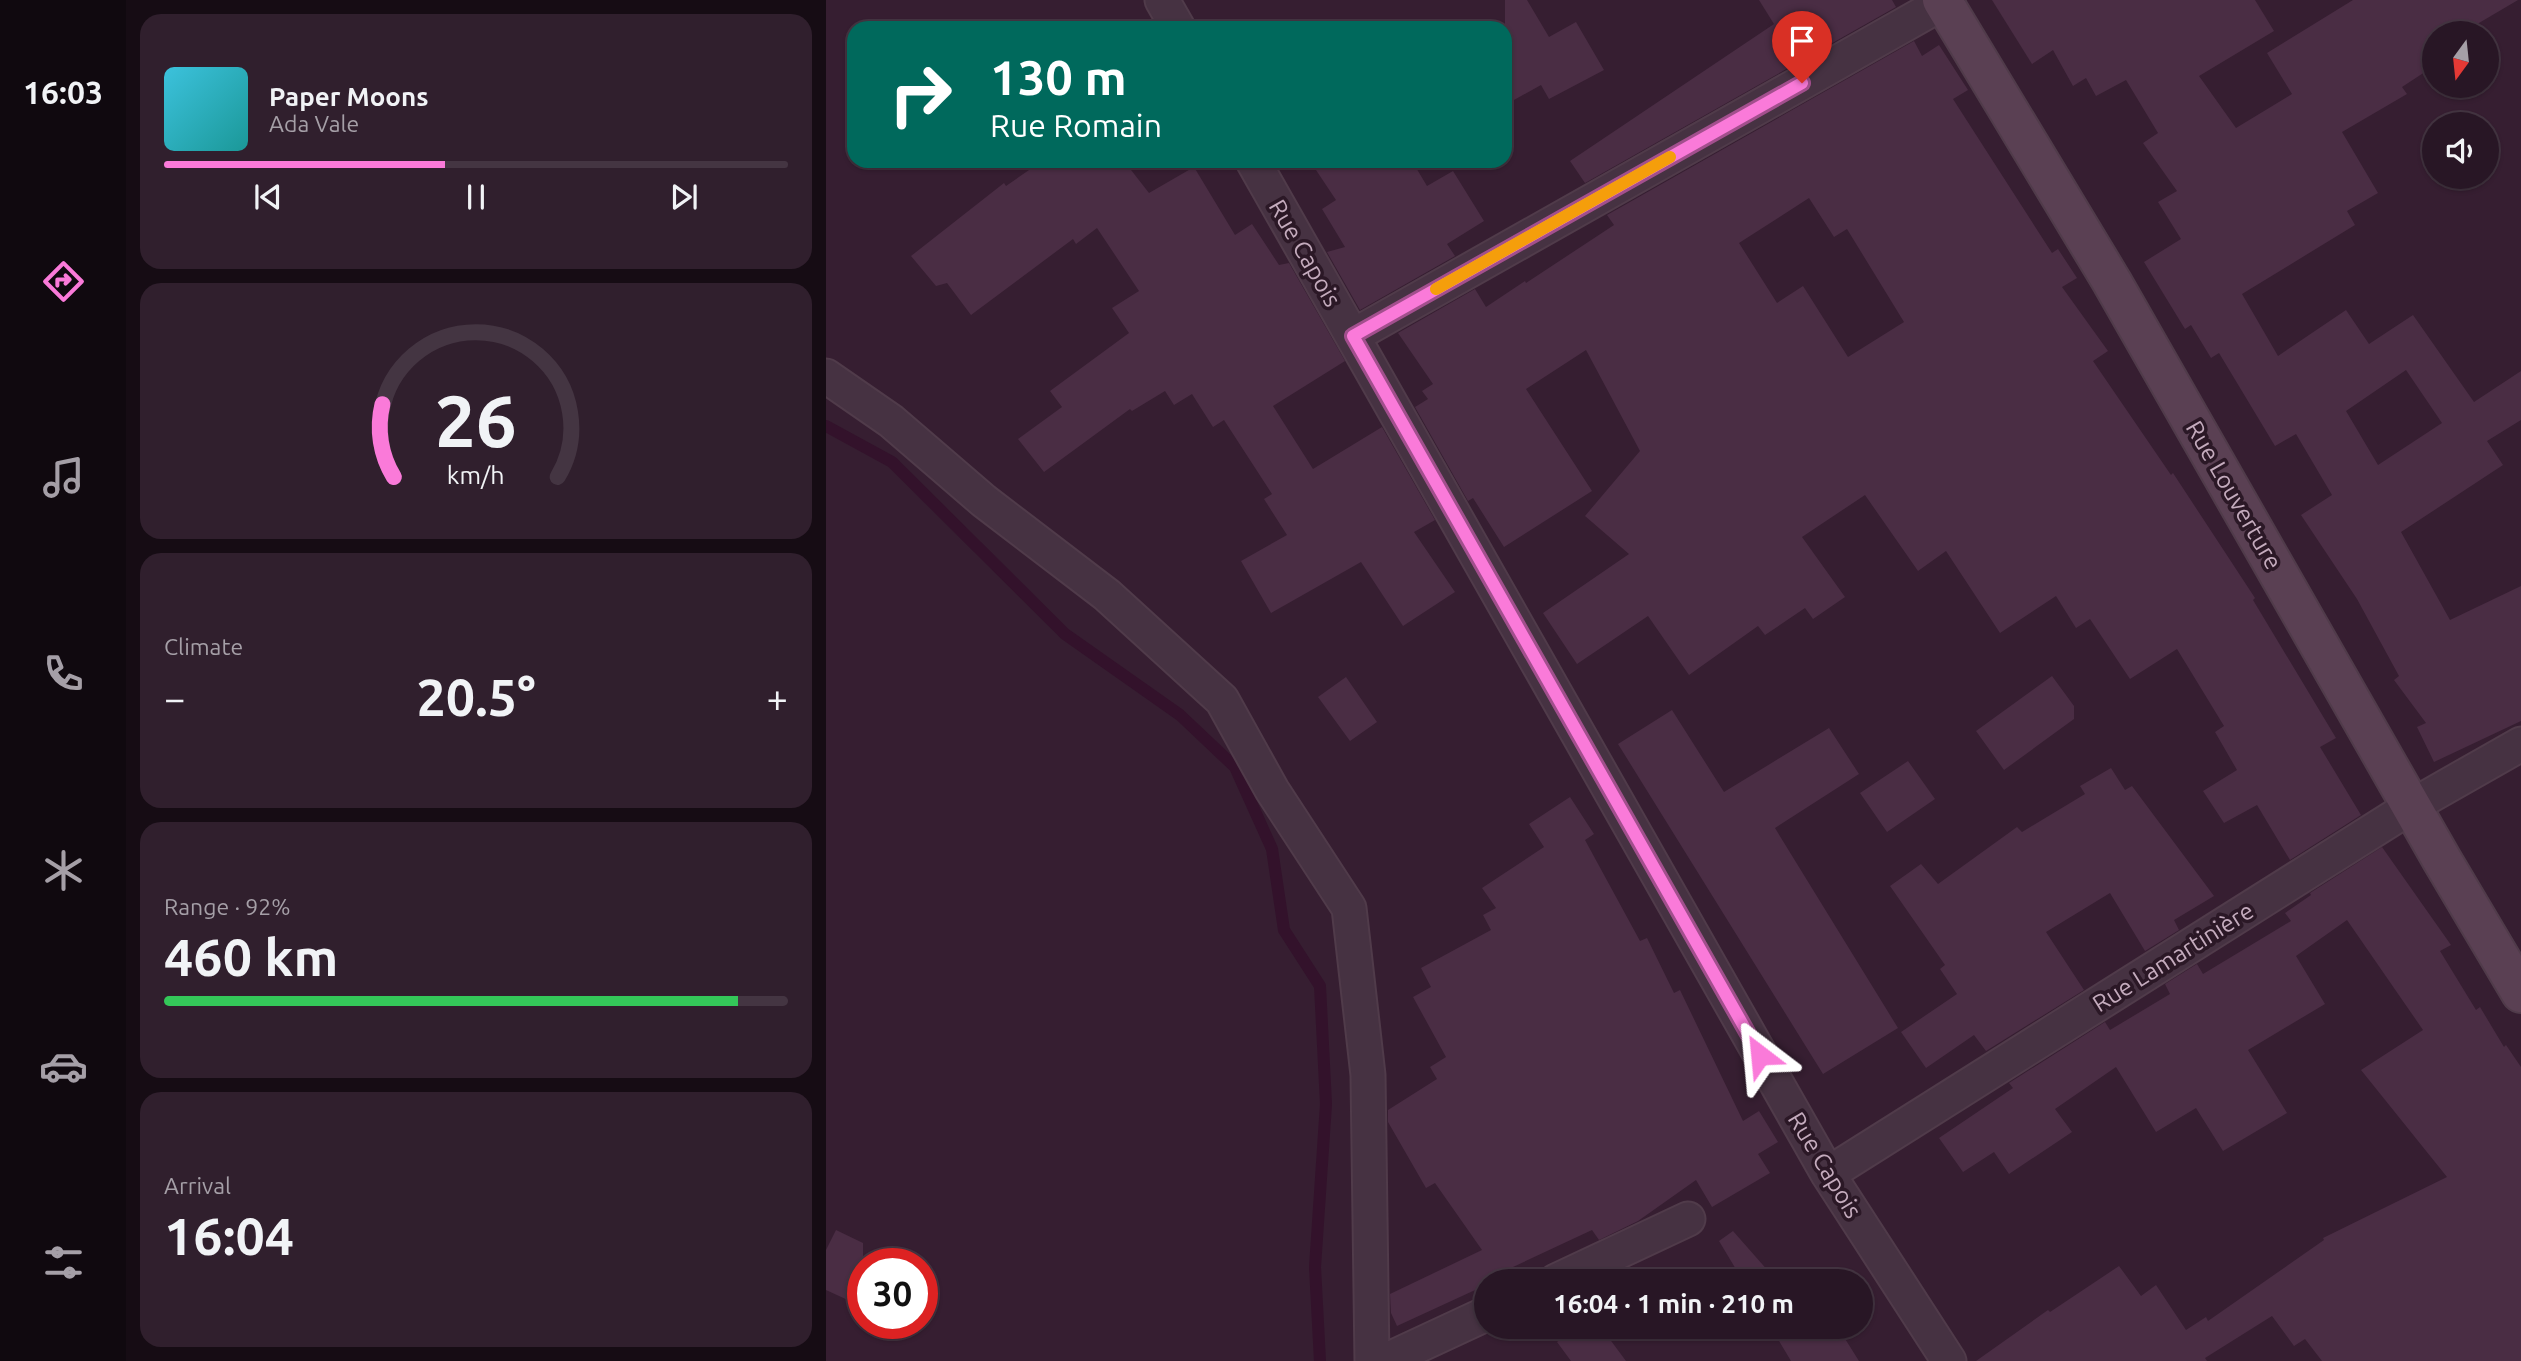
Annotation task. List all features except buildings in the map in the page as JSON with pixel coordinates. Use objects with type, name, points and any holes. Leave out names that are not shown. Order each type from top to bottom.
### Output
[{"type":"main road","name":"Rue Louverture","points":[[1944,1],[2112,282],[2521,993]]},
{"type":"street","points":[[1162,0],[1174,21]]},
{"type":"street","points":[[1353,336],[1944,1]]},
{"type":"street","name":"Rue Capois","points":[[1257,168],[1828,1174],[1949,1361]]},
{"type":"street","points":[[826,376],[891,421],[984,501],[1107,595],[1222,701],[1272,790],[1349,908],[1368,1075],[1368,1231],[1372,1361]]},
{"type":"street","name":"Rue Lamartinière","points":[[1828,1174],[2412,806],[2521,744]]},
{"type":"street","points":[[1582,1269],[1688,1219]]},
{"type":"street","points":[[1385,1361],[1474,1320]]},
{"type":"waterway","points":[[826,426],[892,462],[1065,634],[1180,715],[1235,767],[1272,849],[1284,930],[1320,986],[1326,1104],[1315,1267],[1320,1361]]},
{"type":"slow traffic","points":[[1436,289],[1670,157]]},
{"type":"route","points":[[1760,1055],[1353,336],[1802,83]]}]
